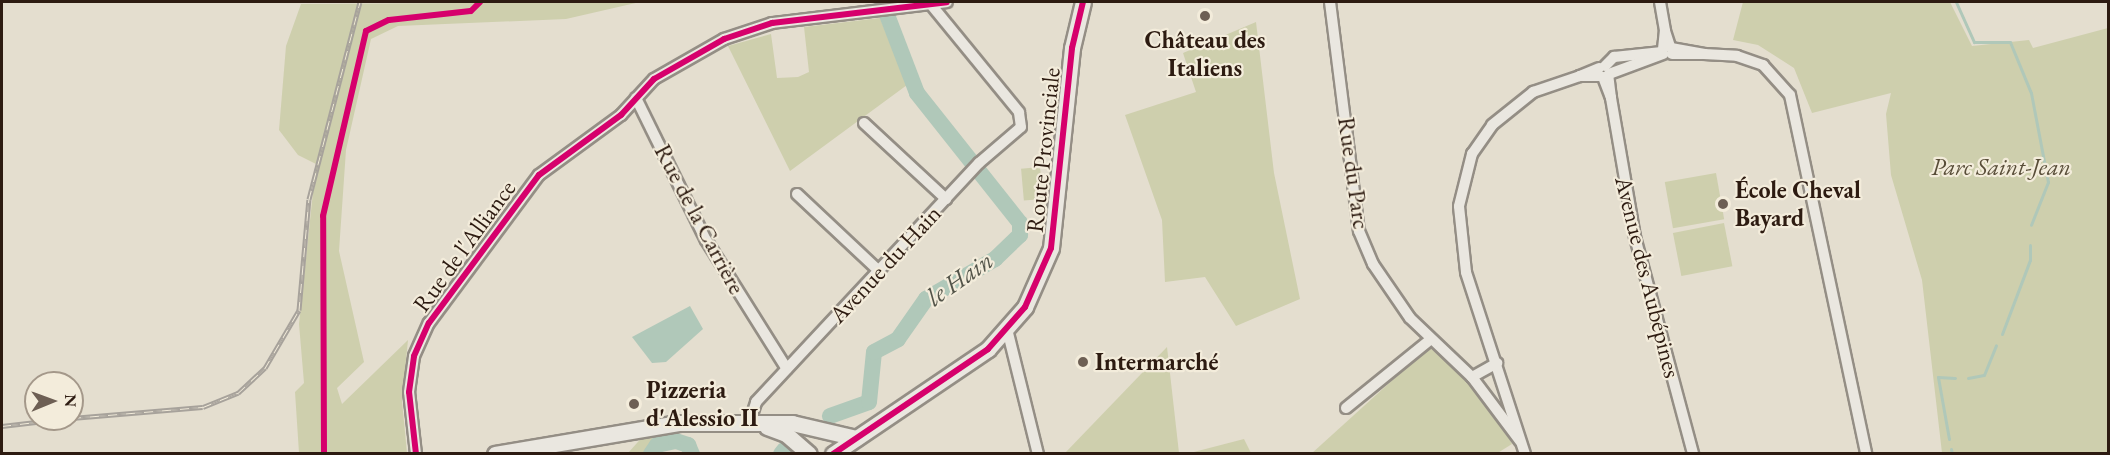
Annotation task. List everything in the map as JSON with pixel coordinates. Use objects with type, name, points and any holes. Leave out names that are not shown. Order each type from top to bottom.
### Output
[{"type":"main road","name":"Route Provinciale","points":[[833,453],[988,349],[1025,307],[1051,248],[1072,48],[1083,2]]},
{"type":"main road","points":[[495,453],[618,429],[750,421],[792,423],[856,438]]},
{"type":"main road","points":[[750,421],[786,434],[809,453]]},
{"type":"street","name":"Rue de l'Alliance","points":[[416,453],[409,392],[414,356],[429,323],[539,175],[621,115],[654,79],[724,39],[772,23],[872,13],[930,2],[946,2]]},
{"type":"street","name":"Avenue du Hain","points":[[750,421],[753,406],[787,369],[979,163],[1021,127],[1018,112],[930,2]]},
{"type":"street","name":"Rue du Parc","points":[[1330,2],[1359,231],[1392,296],[1431,339],[1472,377],[1520,441]]},
{"type":"street","points":[[1660,2],[1667,51]]},
{"type":"street","name":"Rue du Parc","points":[[1525,453],[1461,249],[1464,180],[1472,154],[1510,108],[1533,92],[1580,76],[1604,73],[1614,57],[1667,51],[1737,56],[1763,65],[1790,95],[1866,453]]},
{"type":"street","name":"Avenue des Aubépines","points":[[1604,73],[1611,98],[1635,237],[1693,453]]},
{"type":"street","name":"Rue de la Carrière","points":[[636,98],[706,240],[787,369]]},
{"type":"street","points":[[864,123],[946,199]]},
{"type":"street","points":[[796,194],[879,271]]},
{"type":"street","points":[[1007,329],[1038,453]]},
{"type":"street","points":[[1346,408],[1431,339]]},
{"type":"street","points":[[1472,377],[1497,363]]},
{"type":"green space","points":[[640,2],[566,19],[398,26],[371,39],[346,150],[339,251],[364,362],[337,388],[342,404],[408,340],[402,401],[407,453],[299,453],[295,392],[304,383],[299,324],[316,164],[298,155],[279,130],[286,46],[301,4]]},
{"type":"green space","name":"Parc Saint-Jean","points":[[1743,2],[1950,2],[1972,46],[2029,40],[2033,48],[2108,28],[2108,453],[1942,453],[1922,280],[1891,175],[1886,114],[1891,93],[1812,113],[1794,68],[1758,45],[1733,40]]},
{"type":"green space","points":[[880,18],[907,85],[790,171],[728,46],[771,34],[777,78],[798,77],[809,72],[804,27]]},
{"type":"green space","points":[[1256,22],[1274,173],[1300,299],[1236,326],[1205,277],[1165,282],[1162,220],[1125,115],[1196,92],[1183,53]]},
{"type":"green space","points":[[1040,167],[1043,199],[1024,201],[1021,169]]},
{"type":"green space","points":[[1716,173],[1724,219],[1673,228],[1665,182]]},
{"type":"green space","points":[[1724,223],[1732,266],[1681,276],[1673,233]]},
{"type":"green space","points":[[1167,347],[1179,453],[1065,453]]},
{"type":"green space","points":[[1429,347],[1469,382],[1500,419],[1512,444],[1496,454],[1311,454]]},
{"type":"green space","points":[[646,433],[654,436],[644,453],[628,453]]},
{"type":"green space","points":[[1244,439],[1251,453],[1190,453]]},
{"type":"shaded area","points":[[690,306],[703,329],[666,362],[652,363],[632,337]]},
{"type":"waterway","name":"le Hain","points":[[830,416],[869,402],[874,352],[898,339],[926,299],[995,259],[1020,235],[1020,223],[917,93],[882,2]]},
{"type":"waterway","points":[[1956,2],[1974,42],[2010,42],[2031,93],[2048,182],[2031,225]]},
{"type":"waterway","points":[[2002,334],[2030,260],[2030,245]]},
{"type":"waterway","points":[[1968,378],[1984,375],[1996,345]]},
{"type":"waterway","points":[[1949,439],[1938,377],[1955,378]]},
{"type":"waterway","name":"le Hain","points":[[651,454],[657,445],[676,441],[688,445],[692,454]]},
{"type":"waterway","name":"le Hain","points":[[781,454],[785,449]]},
{"type":"waterway","points":[[1951,449],[1952,454]]},
{"type":"railway","points":[[84,417],[203,407],[238,393],[265,368],[299,310],[309,199],[360,2]]},
{"type":"railway","points":[[2,426],[24,423]]},
{"type":"cycle path","points":[[324,454],[323,216],[366,31],[389,20],[471,11],[480,2]]},
{"type":"cycle path","points":[[416,454],[409,392],[414,356],[429,323],[539,175],[621,115],[654,79],[724,39],[772,23],[947,2]]},
{"type":"cycle path","points":[[833,454],[988,349],[1025,307],[1051,248],[1072,48],[1083,2]]},
{"type":"place","name":"Château des Italiens","points":[[1205,16]]},
{"type":"place","name":"École Cheval Bayard","points":[[1723,204]]},
{"type":"place","name":"Intermarché","points":[[1083,362]]},
{"type":"place","name":"Pizzeria d'Alessio II","points":[[634,404]]}]
